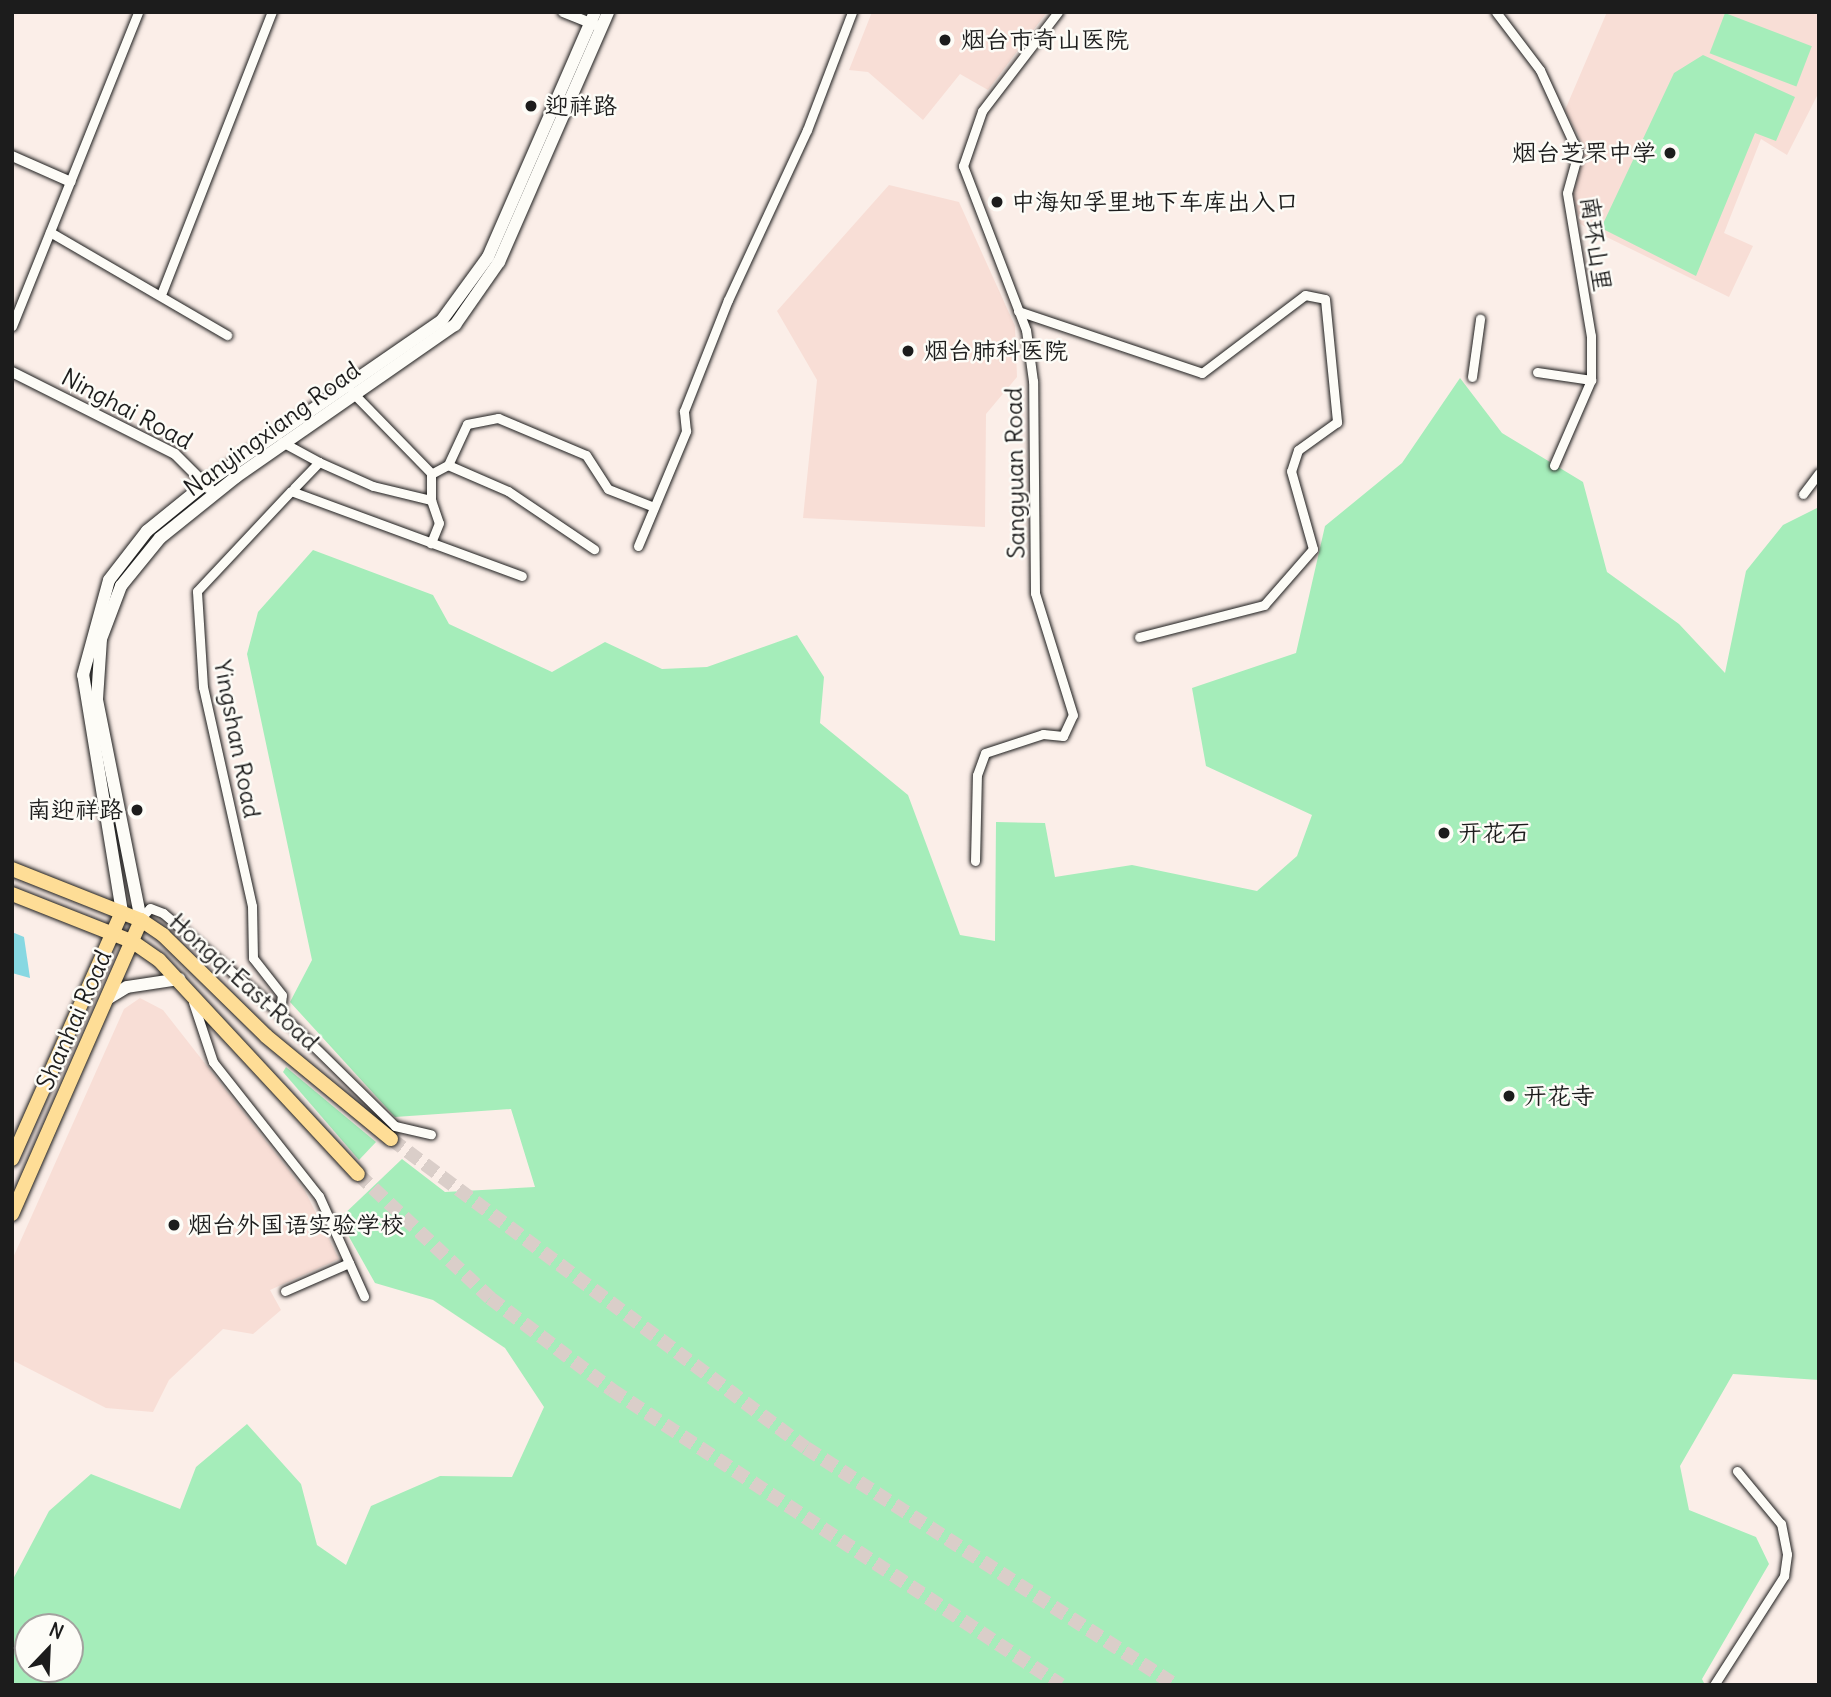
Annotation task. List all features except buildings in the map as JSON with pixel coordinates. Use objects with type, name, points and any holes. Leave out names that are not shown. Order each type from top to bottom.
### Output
[{"type":"main road","name":"Nanyingxiang Road","points":[[121,912],[85,715],[89,635],[125,555],[205,483],[413,345],[463,295],[499,234],[596,21],[608,12]]},
{"type":"main road","name":"Nanyingxiang Road","points":[[141,920],[97,699],[99,650],[109,612],[137,563],[215,494],[347,389]]},
{"type":"main road","name":"Hongqi East Road","points":[[12,869],[141,920],[391,1139]]},
{"type":"main road","points":[[12,894],[113,934]]},
{"type":"main road","name":"Shanhai Road","points":[[12,1159],[121,912]]},
{"type":"main road","name":"Shanhai Road","points":[[12,1214],[141,920]]},
{"type":"main road","name":"Hongqi East Road","points":[[113,934],[133,942],[184,984],[358,1174]]},
{"type":"main road","points":[[107,999],[127,987],[184,984]]},
{"type":"street","points":[[12,326],[138,12]]},
{"type":"street","points":[[162,292],[272,12]]},
{"type":"street","points":[[563,12],[596,21]]},
{"type":"street","points":[[638,546],[728,300],[807,130],[852,12]]},
{"type":"street","name":"Sangyuan Road","points":[[975,861],[977,775],[985,753],[1042,734],[1063,736],[1073,715],[1035,593],[1033,380],[1018,312],[963,166],[982,111],[1058,12]]},
{"type":"street","name":"南环山里","points":[[1496,12],[1540,70],[1578,153],[1567,193],[1591,336],[1591,380]]},
{"type":"street","points":[[12,156],[71,181]]},
{"type":"street","points":[[50,232],[162,292],[227,335]]},
{"type":"street","points":[[1018,312],[1202,373],[1306,295],[1325,299],[1337,422],[1298,450],[1291,471],[1313,549],[1264,605],[1139,637]]},
{"type":"street","points":[[1472,377],[1480,319]]},
{"type":"street","name":"Ninghai Road","points":[[12,372],[175,454],[215,494]]},
{"type":"street","points":[[1537,372],[1591,380],[1554,465]]},
{"type":"street","points":[[347,389],[431,474],[431,500],[439,523],[431,542]]},
{"type":"street","points":[[431,474],[448,465],[467,424],[498,418],[586,455],[608,489],[654,507]]},
{"type":"street","points":[[282,442],[373,486],[431,500]]},
{"type":"street","points":[[294,488],[319,462]]},
{"type":"street","points":[[448,465],[508,491],[566,537],[594,549]]},
{"type":"street","points":[[1803,494],[1819,472]]},
{"type":"street","name":"Yingshan Road","points":[[280,1013],[282,995],[253,958],[252,906],[203,687],[197,591],[290,491],[522,576]]},
{"type":"street","points":[[141,920],[149,908],[163,913],[280,1013],[396,1126],[430,1134]]},
{"type":"street","points":[[184,984],[214,1062],[319,1196],[364,1296]]},
{"type":"street","points":[[285,1291],[349,1263]]},
{"type":"street","points":[[1714,1685],[1784,1576],[1787,1554],[1781,1524],[1737,1471]]},
{"type":"shaded area","name":"烟台市奇山医院","points":[[872,12],[1047,12],[988,90],[960,74],[923,120],[868,72],[849,70]]},
{"type":"shaded area","name":"烟台芝罘中学","points":[[1607,12],[1819,12],[1819,92],[1787,155],[1761,139],[1724,233],[1753,246],[1729,297],[1580,224],[1573,194],[1586,150],[1565,110]]},
{"type":"shaded area","name":"烟台肺科医院","points":[[889,185],[959,202],[1015,326],[1017,377],[986,414],[985,527],[803,518],[817,380],[777,311]]},
{"type":"shaded area","name":"烟台外国语实验学校","points":[[140,998],[163,1010],[305,1191],[339,1259],[270,1290],[281,1310],[253,1334],[223,1329],[169,1380],[153,1412],[106,1408],[12,1360],[12,1260],[124,1009]]},
{"type":"green space","points":[[1725,13],[1812,46],[1796,86],[1710,53]]},
{"type":"green space","points":[[1703,55],[1795,97],[1776,141],[1755,133],[1696,276],[1601,228],[1674,73]]},
{"type":"green space","points":[[1460,378],[1502,433],[1583,482],[1607,572],[1679,624],[1725,673],[1746,571],[1783,525],[1819,507],[1819,1380],[1733,1374],[1680,1466],[1689,1510],[1756,1537],[1769,1564],[1702,1679],[1705,1685],[12,1685],[12,1581],[49,1511],[91,1474],[180,1509],[196,1467],[247,1424],[301,1484],[317,1545],[346,1565],[371,1506],[440,1476],[512,1477],[544,1407],[505,1348],[433,1300],[375,1283],[339,1219],[402,1159],[445,1192],[535,1187],[511,1109],[395,1117],[290,1002],[312,960],[247,654],[258,612],[313,550],[433,595],[449,624],[552,672],[605,642],[662,669],[707,667],[797,635],[824,677],[820,723],[908,795],[960,935],[995,941],[996,822],[1045,823],[1055,877],[1132,865],[1257,891],[1297,856],[1312,815],[1206,766],[1192,688],[1296,653],[1325,526],[1402,463]]},
{"type":"green space","points":[[286,1067],[376,1142],[359,1160],[283,1072]]},
{"type":"water","points":[[12,932],[24,937],[30,978],[12,973]]},
{"type":"tunnel","points":[[391,1139],[806,1448],[1175,1685]]},
{"type":"tunnel","points":[[358,1174],[490,1298],[612,1390],[1061,1685]]},
{"type":"place","name":"烟台市奇山医院","points":[[945,40]]},
{"type":"place","name":"迎祥路","points":[[531,106]]},
{"type":"place","name":"烟台芝罘中学","points":[[1670,153]]},
{"type":"place","name":"中海知孚里地下车库出入口","points":[[997,202]]},
{"type":"place","name":"烟台肺科医院","points":[[908,351]]},
{"type":"place","name":"南迎祥路","points":[[137,810]]},
{"type":"place","name":"开花石","points":[[1444,833]]},
{"type":"place","name":"开花寺","points":[[1509,1096]]},
{"type":"place","name":"烟台外国语实验学校","points":[[174,1225]]}]
